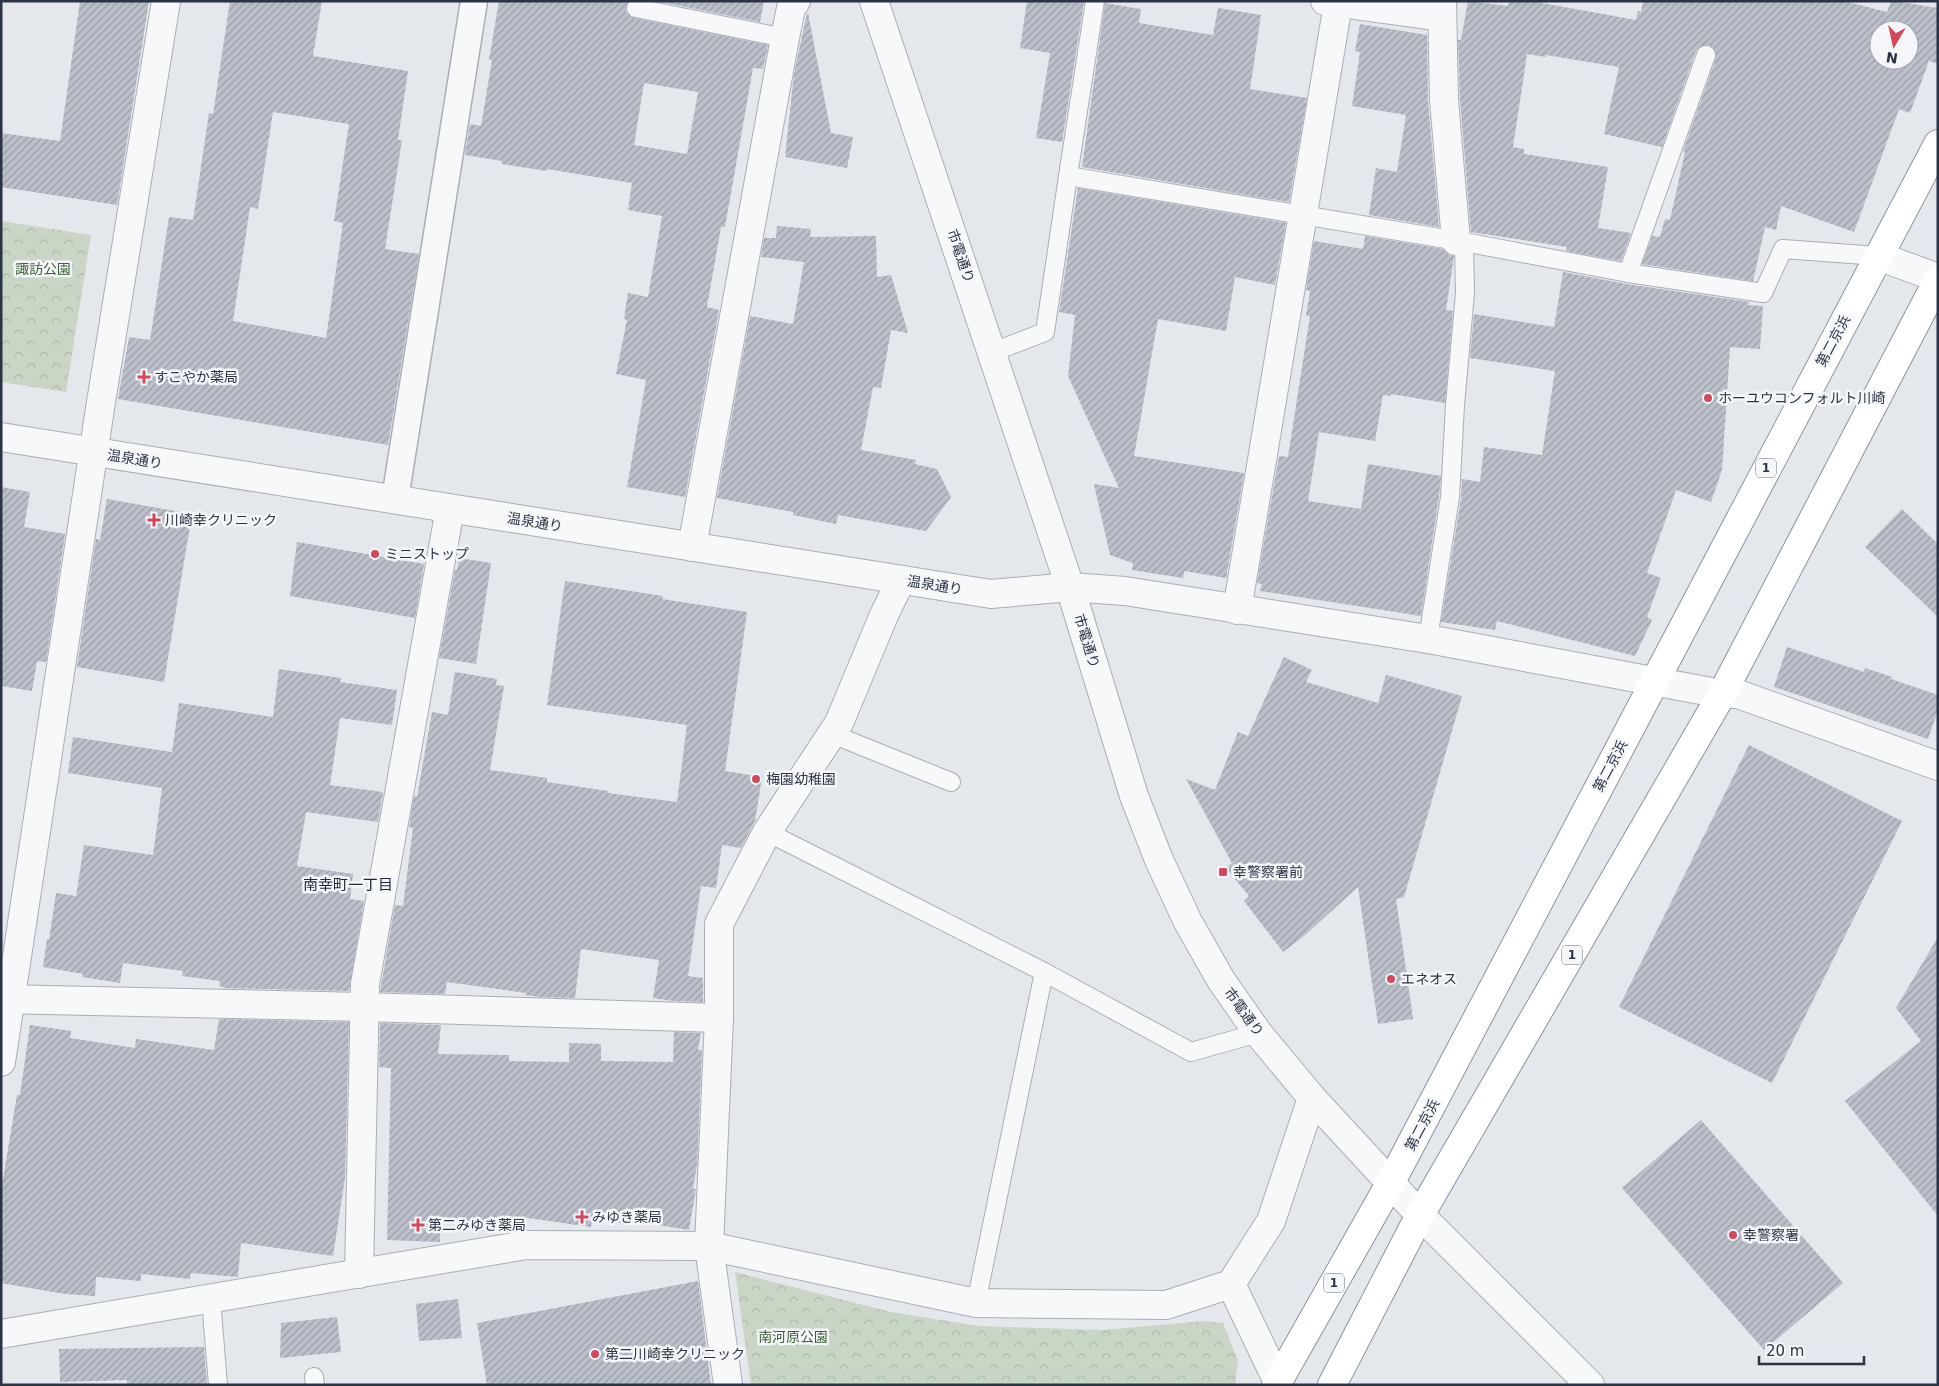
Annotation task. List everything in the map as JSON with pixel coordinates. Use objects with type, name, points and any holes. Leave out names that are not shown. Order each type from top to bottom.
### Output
[{"type":"highway","name":"第二京浜","points":[[1277,1383],[1391,1182],[1938,144]]},
{"type":"highway","name":"1","points":[[1332,1385],[1420,1215],[1722,694],[1938,279]]},
{"type":"street","points":[[1,1062],[6,999],[166,1]]},
{"type":"street","points":[[395,499],[474,1]]},
{"type":"street","points":[[692,547],[785,38],[791,8],[796,1]]},
{"type":"street","name":"市電通り","points":[[874,1],[993,352],[1070,587],[1134,796],[1159,860],[1188,922],[1221,980],[1258,1033],[1312,1098],[1420,1215],[1590,1385]]},
{"type":"street","points":[[1237,610],[1304,215],[1332,2],[1442,9],[1444,100],[1460,242]]},
{"type":"street","points":[[1878,256],[1938,279]]},
{"type":"street","name":"温泉通り","points":[[1,437],[991,594],[1070,587],[1125,591],[1428,639],[1722,694],[1738,694],[1938,766]]},
{"type":"street","points":[[360,1274],[364,1006],[366,984],[450,508]]},
{"type":"street","points":[[728,1385],[709,1246],[719,1018],[719,924],[767,832],[839,724],[884,615],[901,580]]},
{"type":"street","points":[[6,999],[364,1006],[719,1018]]},
{"type":"street","points":[[1,1334],[526,1245],[709,1246],[976,1303],[1166,1305],[1231,1284],[1270,1221],[1312,1098]]},
{"type":"street","points":[[1231,1284],[1277,1383]]},
{"type":"lane","points":[[993,352],[1045,332],[1095,1]]},
{"type":"lane","points":[[636,8],[785,38]]},
{"type":"lane","points":[[1628,273],[1706,56]]},
{"type":"lane","points":[[1068,176],[1460,242],[1628,273],[1763,293],[1783,249],[1878,256]]},
{"type":"lane","points":[[1428,639],[1450,497],[1455,405],[1465,293],[1460,242]]},
{"type":"lane","points":[[832,734],[951,782]]},
{"type":"lane","points":[[767,832],[1044,972],[1191,1052],[1258,1033]]},
{"type":"lane","points":[[976,1303],[1044,972]]},
{"type":"lane","points":[[212,1299],[218,1385]]},
{"type":"green space","name":"諏訪公園","points":[[1,221],[91,235],[66,392],[1,382]]},
{"type":"green space","name":"南河原公園","points":[[735,1272],[891,1312],[979,1326],[1103,1330],[1204,1321],[1223,1323],[1238,1361],[1235,1385],[751,1385]]},
{"type":"building","points":[[80,1],[149,1],[117,205],[1,187],[1,133],[60,141]]},
{"type":"building","points":[[230,1],[322,1],[313,56],[408,71],[398,140],[402,140],[385,249],[419,254],[388,445],[118,399],[129,337],[150,340],[169,217],[193,220],[209,113],[213,114]],"holes":[[[273,112],[349,124],[334,221],[343,223],[326,338],[233,321],[250,207],[258,209]]]},
{"type":"building","points":[[499,1],[628,1],[626,12],[634,18],[768,45],[763,69],[753,68],[725,227],[721,227],[707,307],[719,310],[685,497],[627,487],[646,380],[616,374],[627,320],[624,319],[628,293],[648,297],[662,216],[628,210],[632,183],[547,169],[547,171],[502,164],[502,161],[465,155],[470,124],[481,126],[492,60],[489,60]],"holes":[[[644,83],[698,92],[687,154],[634,145]]]},
{"type":"building","points":[[656,1],[764,1],[760,22]]},
{"type":"building","points":[[1027,1],[1084,1],[1062,142],[1036,138],[1050,53],[1020,48]]},
{"type":"building","points":[[1468,1],[1508,6],[1509,1],[1531,1],[1636,20],[1638,11],[1641,12],[1643,1],[1844,1],[1887,12],[1891,1],[1894,1],[1938,8],[1938,64],[1929,61],[1910,113],[1899,109],[1854,232],[1781,206],[1776,230],[1765,227],[1753,281],[1642,264],[1652,236],[1660,237],[1665,219],[1670,220],[1685,152],[1683,151],[1716,58],[1714,49],[1709,45],[1700,47],[1696,51],[1662,147],[1604,134],[1619,67],[1546,55],[1546,57],[1527,54],[1513,147],[1524,149],[1524,154],[1608,167],[1598,228],[1631,233],[1621,261],[1566,251],[1567,247],[1471,232],[1460,99],[1458,40],[1461,40]]},
{"type":"building","points":[[1105,3],[1141,9],[1139,23],[1213,35],[1218,8],[1261,15],[1250,89],[1307,98],[1289,202],[1082,167]]},
{"type":"building","points":[[807,13],[831,133],[853,137],[847,168],[785,157],[794,74]]},
{"type":"building","points":[[1360,24],[1427,35],[1428,101],[1439,227],[1369,215],[1376,168],[1397,172],[1406,115],[1352,106],[1360,52],[1355,51]]},
{"type":"building","points":[[1078,188],[1286,223],[1275,285],[1235,277],[1226,331],[1158,319],[1134,456],[1244,473],[1226,578],[1184,571],[1183,578],[1132,570],[1133,563],[1110,555],[1094,484],[1119,488],[1068,376],[1075,315],[1059,312]]},
{"type":"building","points":[[777,226],[811,229],[810,237],[876,236],[877,277],[891,275],[908,333],[891,330],[881,388],[873,387],[861,450],[916,460],[915,464],[937,469],[951,497],[926,531],[838,515],[836,524],[793,515],[793,512],[717,498],[750,316],[793,324],[804,262],[761,257],[764,238],[776,238]]},
{"type":"building","points":[[1365,236],[1443,249],[1449,255],[1454,256],[1446,310],[1453,311],[1445,403],[1391,394],[1391,396],[1383,395],[1375,441],[1319,432],[1308,501],[1361,509],[1368,464],[1441,476],[1421,616],[1260,591],[1262,584],[1257,583],[1279,456],[1288,457],[1310,316],[1306,316],[1310,291],[1306,290],[1314,241],[1363,249]]},
{"type":"building","points":[[1563,272],[1626,284],[1749,302],[1748,305],[1763,306],[1760,349],[1730,347],[1722,470],[1711,502],[1676,490],[1647,573],[1661,578],[1647,617],[1652,620],[1635,656],[1497,621],[1495,630],[1441,622],[1461,499],[1462,479],[1480,482],[1484,447],[1542,455],[1555,371],[1470,358],[1474,314],[1554,327]]},
{"type":"building","points":[[1,487],[30,492],[24,527],[65,534],[46,662],[37,661],[32,691],[1,686]]},
{"type":"building","points":[[107,499],[192,514],[164,682],[77,667],[96,539],[100,540]]},
{"type":"building","points":[[1902,509],[1938,544],[1938,617],[1865,547]]},
{"type":"building","points":[[297,542],[424,564],[415,618],[290,596]]},
{"type":"building","points":[[459,558],[491,563],[476,664],[439,658],[455,570],[457,570]]},
{"type":"building","points":[[565,581],[663,596],[662,599],[747,612],[725,771],[762,777],[755,821],[741,848],[722,845],[716,888],[701,886],[688,976],[703,978],[703,1002],[653,998],[659,960],[581,949],[575,998],[540,997],[526,995],[526,993],[447,982],[445,994],[380,992],[395,905],[403,906],[413,828],[409,827],[414,796],[417,797],[432,712],[448,715],[455,672],[497,679],[496,685],[504,686],[490,770],[547,778],[547,782],[608,791],[608,793],[677,802],[687,725],[547,705]]},
{"type":"building","points":[[1787,647],[1864,672],[1865,668],[1938,695],[1938,710],[1928,739],[1774,687]]},
{"type":"building","points":[[1284,657],[1312,670],[1306,682],[1378,703],[1386,675],[1462,696],[1404,897],[1396,899],[1413,1019],[1378,1024],[1358,887],[1304,936],[1283,952],[1244,901],[1249,896],[1226,868],[1232,863],[1186,779],[1215,790],[1238,732],[1248,736]]},
{"type":"building","points":[[279,669],[341,678],[340,682],[397,690],[392,725],[340,718],[330,785],[383,792],[378,822],[306,812],[297,866],[353,874],[350,899],[364,901],[349,991],[223,988],[219,986],[220,981],[182,976],[183,971],[123,963],[120,983],[82,977],[83,974],[43,967],[56,893],[76,896],[84,845],[153,855],[162,788],[68,773],[73,737],[172,752],[179,703],[273,717]]},
{"type":"building","points":[[1749,745],[1902,821],[1772,1083],[1619,1007]]},
{"type":"building","points":[[1938,937],[1938,1216],[1845,1101],[1921,1041],[1896,1008]]},
{"type":"building","points":[[219,1019],[349,1022],[345,1178],[333,1256],[241,1243],[238,1277],[191,1273],[190,1279],[141,1274],[141,1281],[96,1277],[95,1296],[65,1294],[1,1283],[1,1191],[17,1095],[20,1095],[30,1025],[71,1031],[70,1038],[135,1048],[136,1039],[214,1050]]},
{"type":"building","points":[[380,1023],[441,1025],[438,1054],[509,1055],[509,1061],[569,1062],[569,1043],[601,1044],[601,1061],[673,1062],[674,1032],[701,1033],[698,1050],[702,1050],[697,1164],[693,1189],[696,1189],[689,1230],[628,1220],[627,1224],[592,1219],[591,1227],[521,1217],[519,1228],[440,1217],[440,1242],[387,1240],[391,1068],[379,1067]]},
{"type":"building","name":"幸警察署","points":[[1701,1120],[1843,1283],[1764,1350],[1622,1188]]},
{"type":"building","name":"第二川崎幸クリニック","points":[[698,1281],[711,1385],[487,1385],[477,1323]]},
{"type":"building","points":[[458,1299],[462,1338],[419,1341],[416,1304]]},
{"type":"building","points":[[337,1317],[341,1352],[280,1358],[281,1323]]},
{"type":"building","points":[[204,1347],[207,1385],[127,1385],[127,1380],[60,1382],[59,1349]]},
{"type":"place","name":"すこやか薬局","points":[[144,377]]},
{"type":"place","name":"ホーユウコンフォルト川崎","points":[[1708,398]]},
{"type":"place","name":"川崎幸クリニック","points":[[154,520]]},
{"type":"place","name":"ミニストップ","points":[[375,554]]},
{"type":"place","name":"梅園幼稚園","points":[[756,779]]},
{"type":"place","name":"幸警察署前","points":[[1223,872]]},
{"type":"place","name":"エネオス","points":[[1391,979]]},
{"type":"place","name":"みゆき薬局","points":[[582,1217]]},
{"type":"place","name":"第二みゆき薬局","points":[[418,1225]]},
{"type":"place","name":"幸警察署","points":[[1733,1235]]},
{"type":"place","name":"第二川崎幸クリニック","points":[[595,1354]]},
{"type":"district","name":"南幸町一丁目","points":[[348,885]]}]
